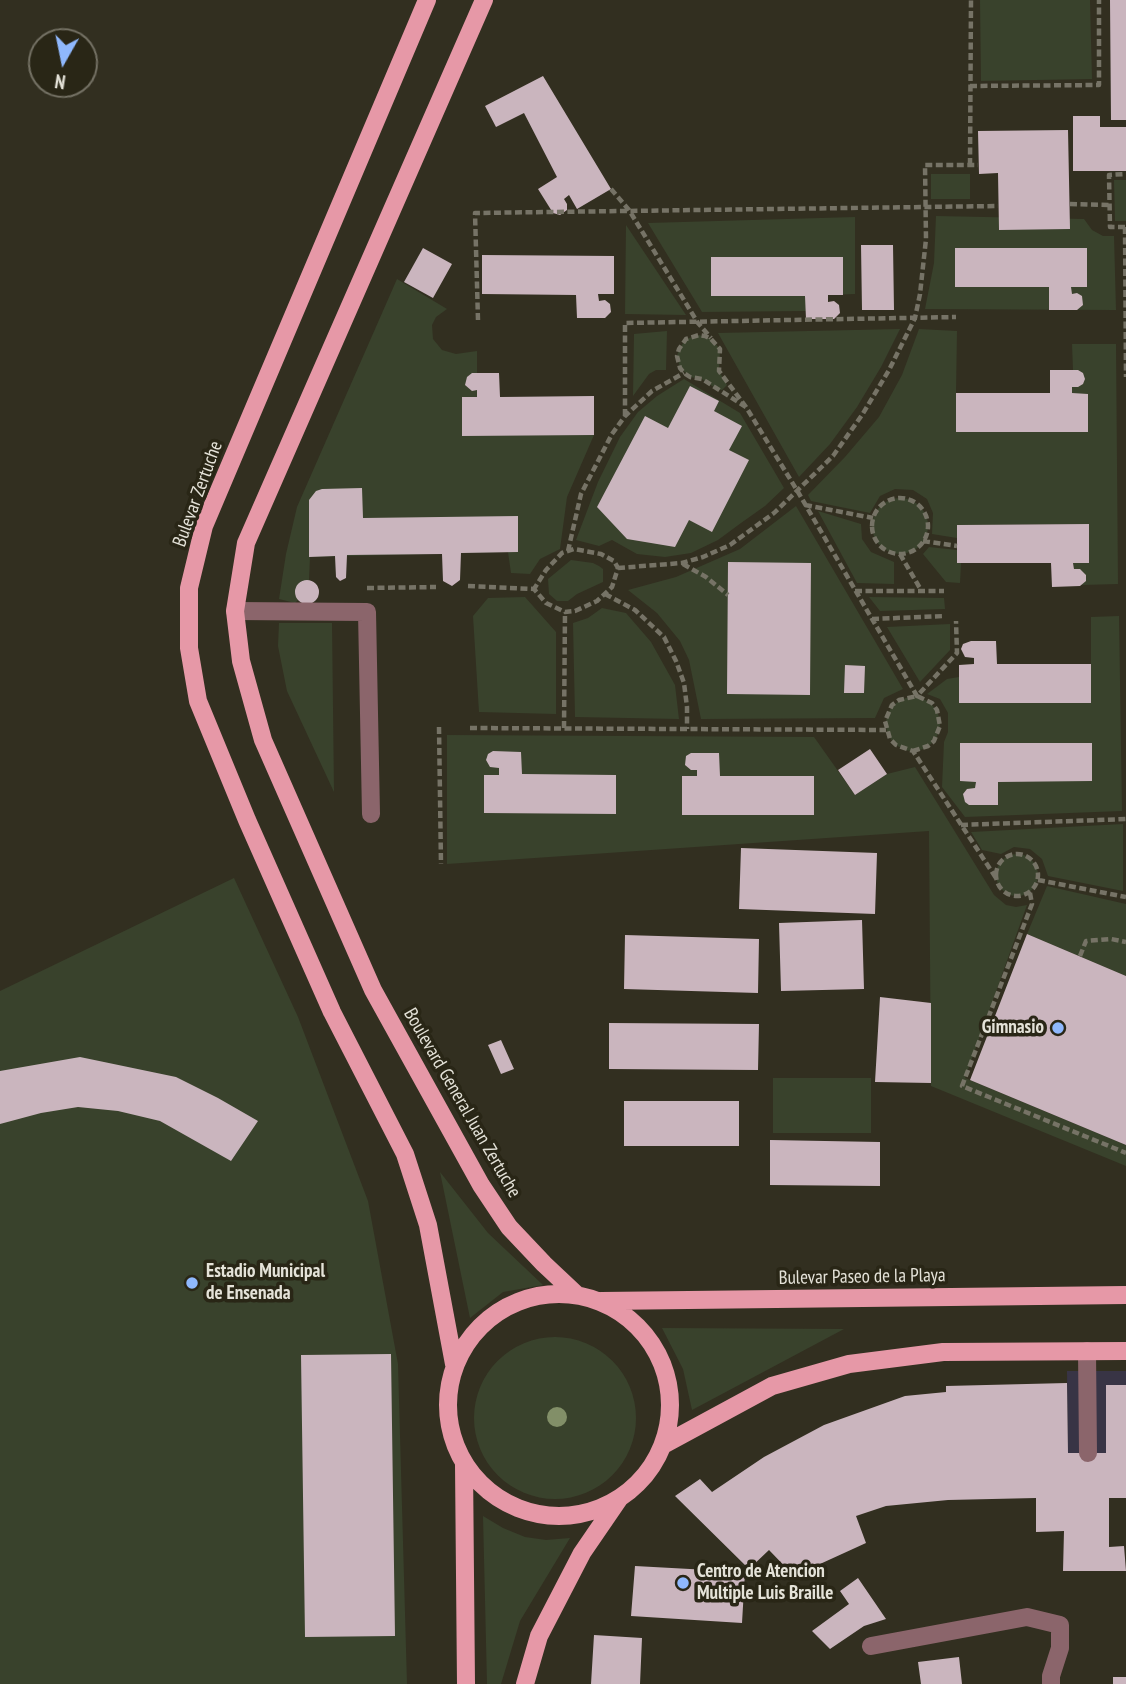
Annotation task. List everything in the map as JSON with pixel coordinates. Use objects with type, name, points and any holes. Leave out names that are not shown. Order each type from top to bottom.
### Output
[{"type":"main road","name":"Bulevar Zertuche","points":[[427,0],[204,526],[189,589],[189,648],[198,701],[247,820],[332,1012],[405,1154],[428,1224],[454,1364]]},
{"type":"main road","points":[[235,611],[246,543],[484,0]]},
{"type":"main road","name":"Boulevard General Juan Zertuche","points":[[235,611],[241,661],[263,740],[373,990],[481,1185],[509,1227],[577,1295]]},
{"type":"main road","points":[[525,1684],[539,1636],[582,1553],[619,1499],[645,1476],[663,1445],[671,1412],[667,1377],[653,1345],[630,1318],[599,1301],[577,1295],[539,1295],[503,1308],[474,1332],[454,1364],[446,1398],[450,1433],[464,1465],[487,1491],[518,1509],[552,1516],[587,1513],[619,1499]]},
{"type":"main road","name":"Bulevar Paseo de la Playa","points":[[599,1301],[1126,1295]]},
{"type":"main road","points":[[663,1445],[772,1386],[849,1364],[943,1352],[1126,1351]]},
{"type":"main road","points":[[464,1465],[466,1684]]},
{"type":"street","points":[[235,611],[367,612],[371,814]]},
{"type":"street","points":[[1087,1351],[1088,1453]]},
{"type":"street","points":[[871,1646],[1027,1617],[1060,1625],[1060,1648],[1051,1684]]},
{"type":"path","points":[[970,165],[971,0]]},
{"type":"path","points":[[970,86],[1100,85],[1099,0]]},
{"type":"path","points":[[618,568],[682,563],[730,545],[774,513],[833,456],[889,370],[915,318],[926,239],[925,165],[978,165]]},
{"type":"path","points":[[1126,174],[1109,175],[1110,227],[1125,227],[1126,377]]},
{"type":"path","points":[[611,189],[628,210],[698,323],[720,349],[722,357],[718,364],[719,371],[746,407],[798,492],[917,696],[932,703],[937,710],[940,726],[934,741],[913,751],[896,746],[886,730],[885,721],[892,705],[899,700],[917,696],[957,653],[956,621]]},
{"type":"path","points":[[1070,204],[1109,205]]},
{"type":"path","points":[[478,320],[475,213],[998,206]]},
{"type":"path","points":[[625,416],[625,323],[956,317]]},
{"type":"path","points":[[711,339],[699,335],[682,344],[677,356],[680,368],[690,377],[702,379],[746,407]]},
{"type":"path","points":[[568,551],[581,494],[612,434],[625,416],[652,391],[684,373]]},
{"type":"path","points":[[901,498],[910,500],[923,510],[926,533],[923,541],[917,548],[900,554],[891,553],[877,542],[873,535],[873,518],[883,503],[901,498]]},
{"type":"path","points":[[805,505],[873,518]]},
{"type":"path","points":[[923,541],[957,546]]},
{"type":"path","points":[[468,586],[534,589],[546,603],[565,612],[575,611],[597,601],[612,587],[618,568],[614,561],[601,554],[574,549],[562,553],[545,570],[534,589]]},
{"type":"path","points":[[900,554],[921,591]]},
{"type":"path","points":[[682,563],[706,577],[728,595]]},
{"type":"path","points":[[358,588],[436,587]]},
{"type":"path","points":[[855,590],[944,592]]},
{"type":"path","points":[[605,594],[635,610],[664,637],[684,683],[687,729]]},
{"type":"path","points":[[565,612],[565,728]]},
{"type":"path","points":[[872,619],[945,616]]},
{"type":"path","points":[[439,727],[441,864]]},
{"type":"path","points":[[470,728],[886,730]]},
{"type":"path","points":[[913,751],[996,878]]},
{"type":"path","points":[[961,825],[1126,819]]},
{"type":"path","points":[[1030,893],[1016,897],[1009,895],[998,885],[996,871],[1003,859],[1016,854],[1023,855],[1038,868],[1038,880],[1030,893],[1032,904],[962,1086],[1126,1153]]},
{"type":"path","points":[[1038,880],[1126,897]]},
{"type":"path","points":[[1080,956],[1086,940],[1111,939],[1126,942]]},
{"type":"shaded area","points":[[1067,1371],[1126,1371],[1126,1498],[1068,1498]]},
{"type":"green space","points":[[980,0],[1090,0],[1092,79],[981,81]]},
{"type":"green space","points":[[931,174],[970,174],[970,199],[931,199]]},
{"type":"green space","points":[[1114,180],[1126,180],[1126,221],[1115,221]]},
{"type":"green space","points":[[936,216],[1084,219],[1092,230],[1103,236],[1114,236],[1116,310],[925,309],[934,263]]},
{"type":"green space","points":[[855,217],[855,294],[828,295],[806,311],[702,312],[648,223]]},
{"type":"green space","points":[[626,225],[686,315],[625,314]]},
{"type":"green space","points":[[397,279],[447,309],[436,317],[432,325],[433,339],[442,350],[456,354],[477,351],[477,397],[462,397],[462,435],[594,435],[567,497],[560,549],[540,559],[530,574],[511,573],[508,552],[310,557],[309,580],[298,585],[295,593],[298,600],[295,603],[279,599],[297,507]]},
{"type":"green space","points":[[900,329],[857,407],[830,444],[799,477],[718,333]]},
{"type":"green space","points":[[919,329],[957,331],[956,393],[1050,393],[1050,370],[1073,370],[1072,344],[1116,344],[1118,584],[1082,585],[1074,569],[1073,563],[1088,524],[957,525],[957,538],[932,534],[933,513],[927,499],[913,490],[895,489],[880,496],[870,513],[811,501],[808,495],[879,417],[902,375]]},
{"type":"green space","points":[[667,331],[666,370],[656,370],[649,374],[633,396],[634,334]]},
{"type":"green space","points":[[699,335],[711,339],[720,349],[719,371],[727,385],[722,390],[702,379],[690,377],[680,368],[677,356],[679,349],[686,339]]},
{"type":"green space","points":[[684,379],[740,413],[784,488],[765,506],[718,540],[691,553],[665,557],[637,554],[612,540],[599,546],[576,540],[598,482],[620,437],[638,412]]},
{"type":"green space","points":[[900,498],[911,500],[920,506],[926,515],[926,537],[920,546],[911,552],[900,554],[889,552],[880,546],[874,537],[872,526],[874,515],[880,506],[889,500]]},
{"type":"green space","points":[[796,506],[903,689],[884,698],[875,718],[701,719],[689,660],[680,641],[657,613],[628,590],[676,577],[740,549]]},
{"type":"green space","points":[[818,511],[861,524],[862,539],[871,552],[894,562],[894,584],[857,583]]},
{"type":"green space","points":[[929,547],[957,550],[957,563],[961,563],[960,583],[946,582],[923,554]]},
{"type":"green space","points":[[571,560],[599,566],[603,569],[603,582],[568,601],[557,601],[549,594],[548,579]]},
{"type":"green space","points":[[525,597],[556,632],[556,714],[479,712],[473,616],[488,598]]},
{"type":"green space","points":[[869,597],[944,598],[945,609],[880,611]]},
{"type":"green space","points":[[602,608],[626,613],[651,642],[675,685],[679,719],[575,717],[573,623],[588,618]]},
{"type":"green space","points":[[1119,616],[1122,811],[965,817],[942,787],[948,713],[940,699],[927,694],[947,679],[959,677],[959,703],[1091,703],[1091,617]]},
{"type":"green space","points":[[279,623],[332,623],[334,792],[287,691],[278,646]]},
{"type":"green space","points":[[950,624],[950,650],[920,682],[887,627]]},
{"type":"green space","points":[[918,697],[928,701],[936,709],[940,724],[936,739],[928,747],[908,751],[898,747],[890,739],[886,719],[890,709],[898,701]]},
{"type":"green space","points":[[447,735],[814,737],[855,795],[887,774],[915,767],[994,895],[1006,905],[1027,905],[965,1078],[1126,1145],[1126,1166],[931,1086],[929,831],[447,864]]},
{"type":"green space","points":[[1123,824],[1123,891],[1048,876],[1042,859],[1030,849],[1014,847],[1001,854],[982,850],[971,832]]},
{"type":"green space","points":[[1017,854],[1032,860],[1038,875],[1032,890],[1017,896],[1002,890],[996,875],[1002,860]]},
{"type":"green space","name":"Estadio Municipal de Ensenada","points":[[234,878],[298,1017],[368,1201],[398,1364],[407,1684],[0,1684],[0,991]]},
{"type":"green space","points":[[1047,886],[1126,904],[1126,976],[1027,934]]},
{"type":"green space","points":[[773,1078],[871,1078],[871,1133],[773,1133]]},
{"type":"green space","points":[[440,1172],[488,1233],[543,1285],[503,1292],[470,1318]]},
{"type":"green space","points":[[662,1328],[844,1329],[692,1410],[683,1369]]},
{"type":"green space","points":[[555,1337],[586,1343],[600,1350],[612,1361],[623,1373],[630,1387],[636,1418],[630,1449],[623,1463],[612,1475],[600,1486],[586,1493],[555,1499],[524,1493],[510,1486],[498,1475],[487,1463],[480,1449],[474,1418],[480,1387],[487,1373],[498,1361],[510,1350],[524,1343]]},
{"type":"green space","points":[[483,1516],[525,1537],[546,1540],[570,1538],[520,1621],[501,1684],[487,1684]]},
{"type":"building","points":[[1110,0],[1126,0],[1126,120],[1111,120]]},
{"type":"building","points":[[543,76],[611,189],[577,209],[569,195],[564,199],[567,210],[560,215],[553,213],[538,189],[557,177],[524,113],[496,127],[485,106]]},
{"type":"building","points":[[1073,116],[1100,116],[1100,127],[1126,127],[1126,171],[1073,171]]},
{"type":"building","points":[[1068,130],[1070,229],[999,230],[998,173],[979,174],[978,131]]},
{"type":"building","points":[[861,245],[893,245],[894,310],[862,310]]},
{"type":"building","points":[[423,248],[452,264],[433,298],[404,282]]},
{"type":"building","points":[[955,248],[1087,248],[1087,287],[1071,287],[1072,294],[1082,296],[1083,305],[1077,310],[1049,310],[1049,287],[955,287]]},
{"type":"building","points":[[482,255],[614,256],[614,294],[598,294],[599,301],[605,300],[610,304],[611,312],[605,318],[577,318],[576,295],[482,294]]},
{"type":"building","points":[[711,257],[843,257],[843,295],[828,295],[828,302],[834,301],[839,305],[840,313],[834,319],[806,319],[805,296],[711,296]]},
{"type":"building","points":[[1050,370],[1078,370],[1083,373],[1083,384],[1072,387],[1072,393],[1088,394],[1088,432],[956,432],[956,393],[1050,393]]},
{"type":"building","points":[[472,373],[499,373],[500,397],[594,396],[594,435],[462,436],[462,397],[477,397],[477,390],[472,391],[465,385],[467,377]]},
{"type":"building","points":[[690,386],[719,401],[714,411],[742,426],[729,450],[749,460],[712,532],[689,520],[675,547],[627,539],[597,507],[645,416],[668,428]]},
{"type":"building","points":[[362,488],[363,518],[518,516],[518,552],[461,553],[460,580],[452,586],[443,581],[442,554],[347,555],[346,578],[340,581],[336,577],[335,556],[309,557],[309,500],[316,491],[322,489]]},
{"type":"building","points":[[1089,524],[1089,563],[1073,563],[1074,569],[1080,569],[1086,575],[1086,581],[1080,586],[1052,587],[1051,563],[957,563],[957,525]]},
{"type":"building","points":[[728,562],[811,563],[810,695],[727,694]]},
{"type":"building","points":[[307,580],[315,584],[319,592],[315,600],[307,604],[299,600],[295,592],[299,584]]},
{"type":"building","points":[[971,641],[996,641],[997,664],[1091,664],[1091,703],[959,703],[959,665],[974,664],[974,658],[965,657],[961,649],[963,644]]},
{"type":"building","points":[[845,665],[865,666],[864,693],[844,693]]},
{"type":"building","points":[[960,743],[1092,743],[1092,781],[998,782],[998,805],[969,805],[963,794],[967,789],[975,788],[976,782],[960,781]]},
{"type":"building","points":[[870,749],[887,774],[855,795],[838,770]]},
{"type":"building","points":[[493,751],[521,752],[522,774],[616,775],[616,814],[484,813],[484,775],[499,775],[499,768],[490,767],[486,760],[488,754]]},
{"type":"building","points":[[691,753],[719,753],[720,776],[814,776],[814,815],[682,815],[682,776],[697,776],[697,770],[691,770],[685,765],[686,756]]},
{"type":"building","points":[[741,848],[877,853],[875,914],[739,909]]},
{"type":"building","points":[[862,920],[864,989],[781,991],[779,923]]},
{"type":"building","name":"Gimnasio","points":[[1027,934],[1126,976],[1126,1145],[970,1080]]},
{"type":"building","points":[[625,935],[759,939],[758,993],[624,989]]},
{"type":"building","points":[[880,997],[931,1003],[931,1083],[875,1082]]},
{"type":"building","points":[[609,1023],[759,1024],[758,1070],[609,1069]]},
{"type":"building","points":[[501,1040],[514,1069],[501,1074],[488,1045]]},
{"type":"building","points":[[80,1057],[176,1077],[258,1121],[231,1161],[160,1121],[118,1111],[78,1107],[0,1124],[0,1071]]},
{"type":"building","points":[[624,1101],[739,1101],[739,1146],[624,1146]]},
{"type":"building","points":[[770,1140],[880,1142],[880,1186],[770,1185]]},
{"type":"building","points":[[391,1354],[395,1636],[305,1637],[301,1355]]},
{"type":"building","points":[[1067,1383],[1068,1453],[1106,1453],[1106,1385],[1126,1385],[1126,1498],[1109,1498],[1109,1547],[1124,1546],[1126,1571],[1063,1571],[1064,1531],[1036,1532],[1036,1498],[948,1500],[886,1506],[856,1516],[866,1543],[796,1578],[769,1550],[749,1569],[675,1496],[700,1479],[712,1492],[764,1457],[824,1425],[905,1396],[946,1392],[946,1386]]},
{"type":"building","points":[[635,1566],[745,1572],[742,1623],[631,1616]]},
{"type":"building","points":[[858,1578],[886,1619],[864,1626],[830,1649],[812,1631],[849,1604],[840,1591]]},
{"type":"building","points":[[594,1635],[642,1638],[640,1684],[591,1684]]},
{"type":"building","points":[[959,1657],[962,1684],[921,1684],[918,1662]]},
{"type":"building","points":[[1113,1677],[1126,1677],[1126,1684],[1113,1684]]},
{"type":"place","name":"Gimnasio","points":[[1058,1028]]},
{"type":"place","name":"Estadio Municipal de Ensenada","points":[[192,1283]]},
{"type":"place","name":"Centro de Atencion Multiple Luis Braille","points":[[683,1583]]}]
